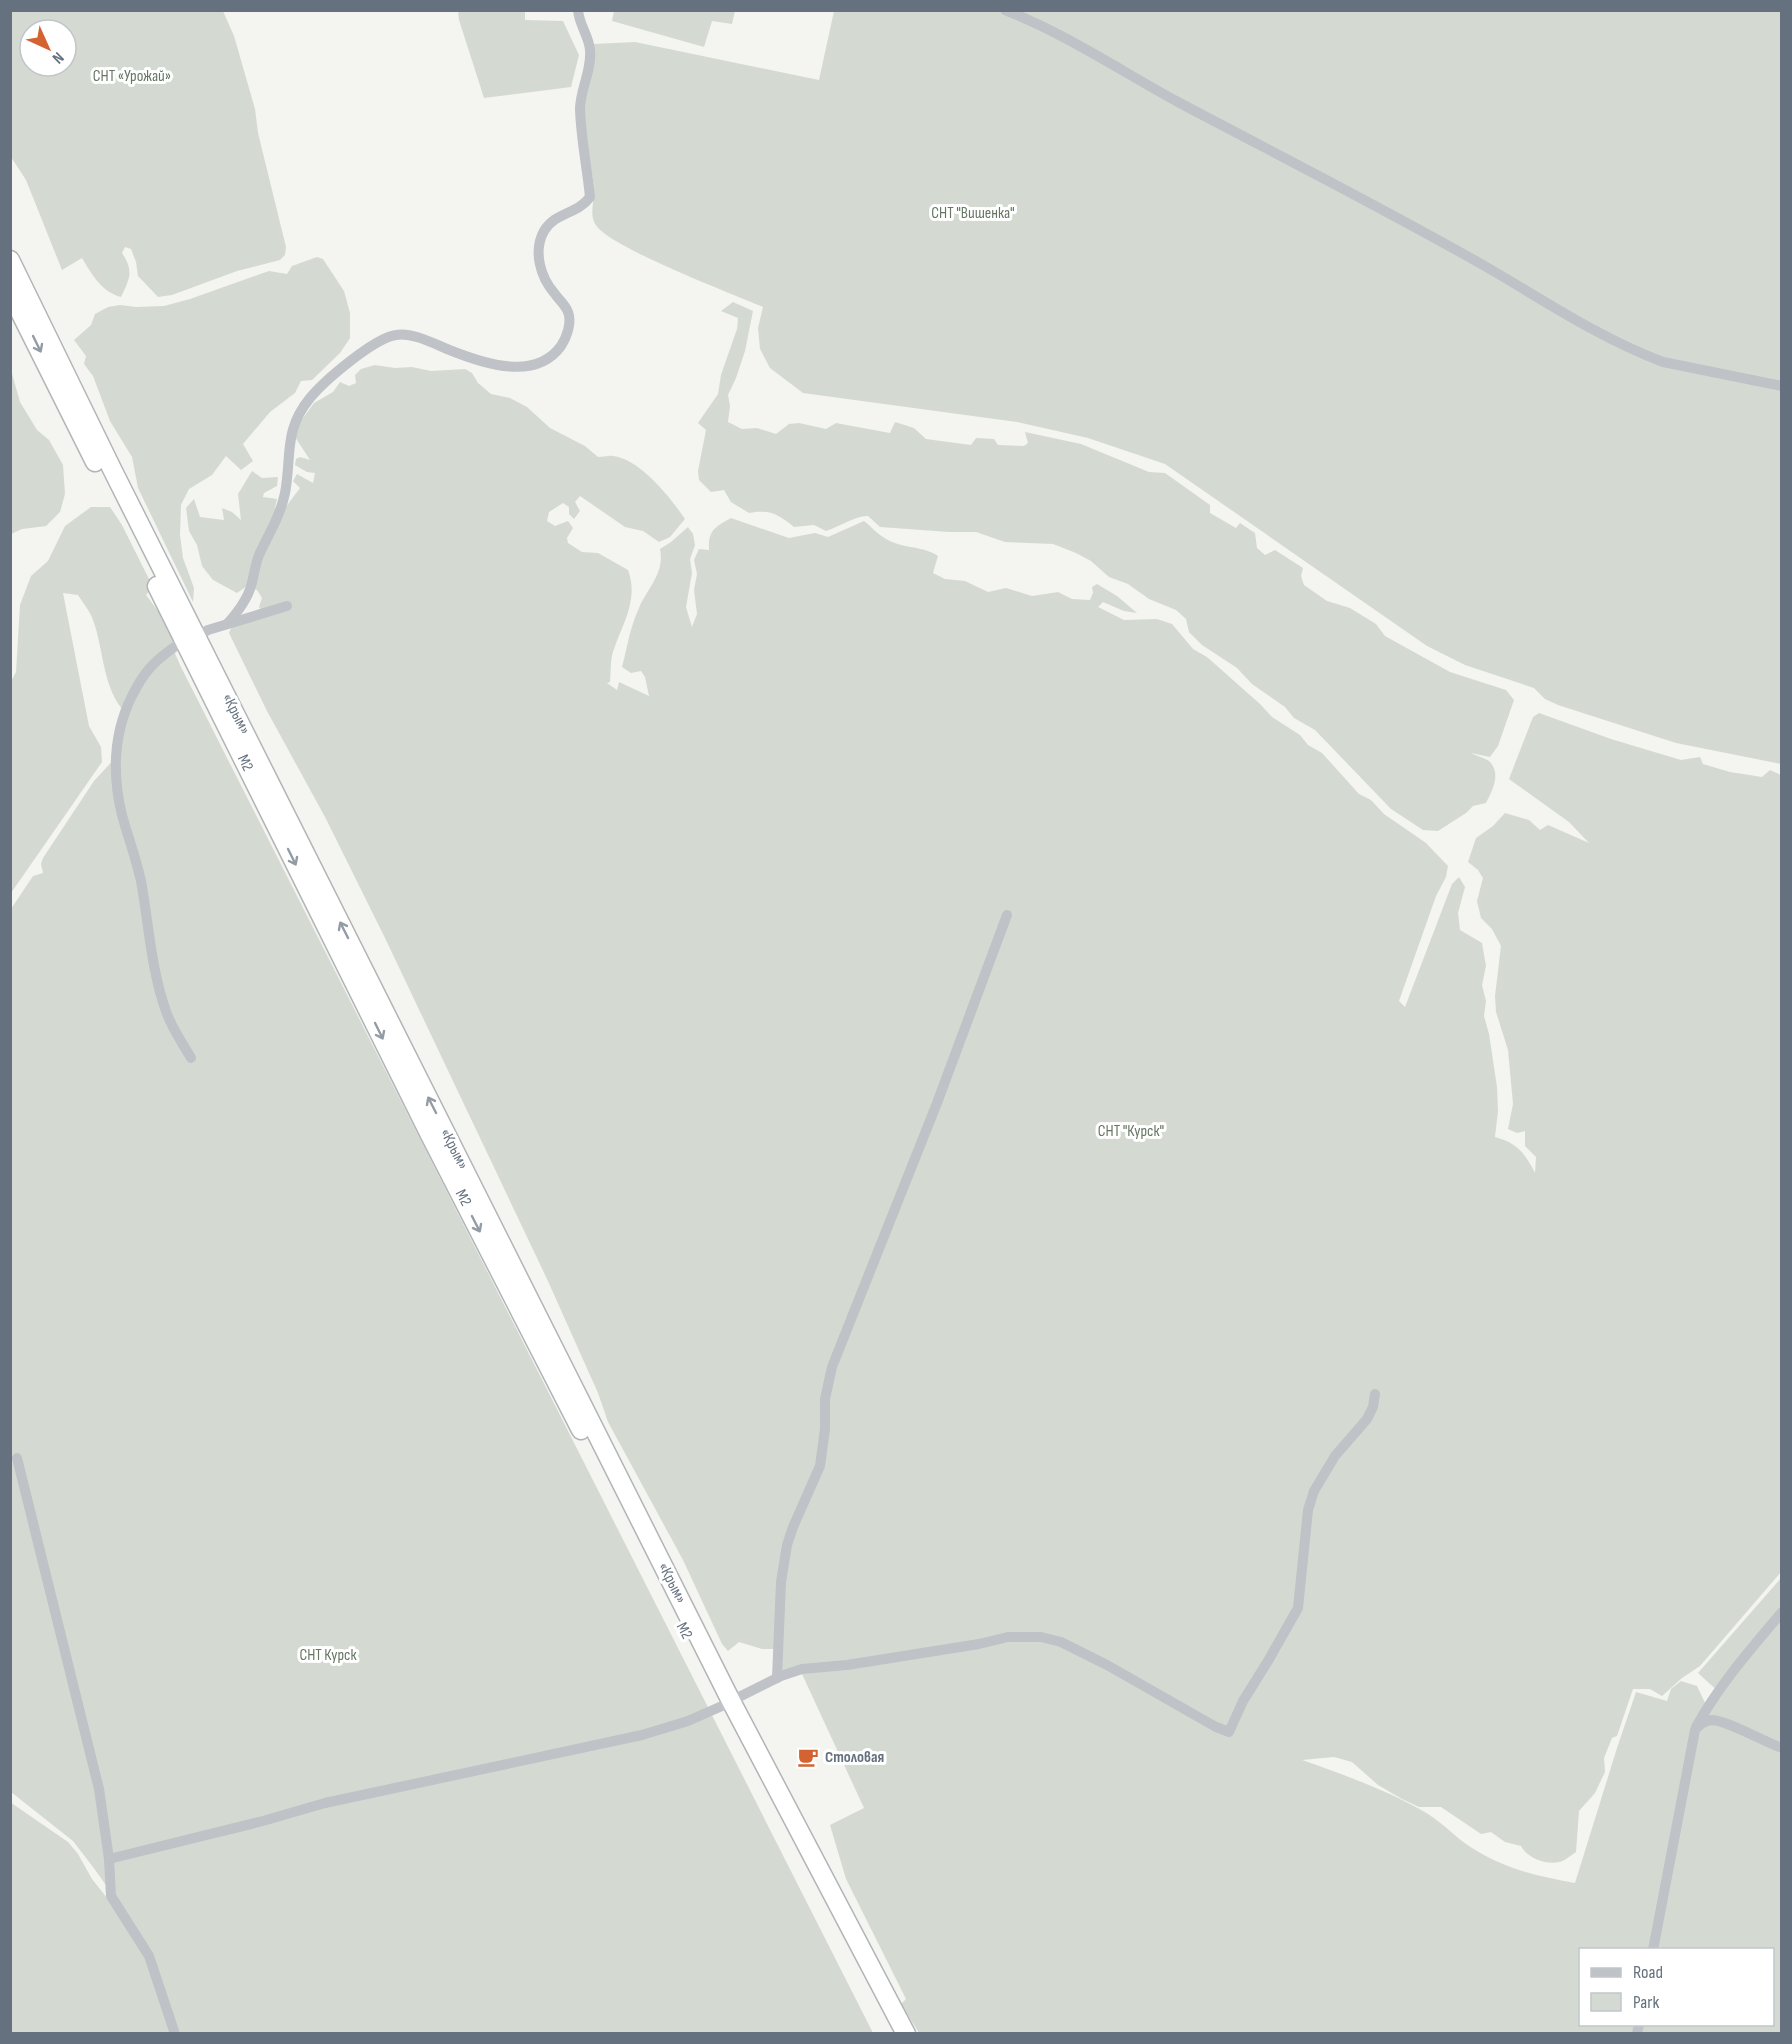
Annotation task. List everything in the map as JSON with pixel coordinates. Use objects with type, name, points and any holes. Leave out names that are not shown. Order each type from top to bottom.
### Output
[{"type":"highway","name":"«Крым»","points":[[10,260],[190,638],[727,1704],[906,2034]]},
{"type":"highway","points":[[10,292],[190,638]]},
{"type":"highway","points":[[727,1704],[795,1848],[895,2034]]},
{"type":"street","points":[[227,624],[244,602],[259,557],[279,516],[285,490],[292,428],[309,399],[329,378],[374,344],[397,334],[428,341],[491,363],[516,367],[528,367],[542,363],[560,347],[570,320],[568,312],[541,272],[539,247],[543,233],[550,222],[584,205],[590,197],[583,150],[580,106],[590,50],[580,24],[578,10]]},
{"type":"street","points":[[1005,10],[1080,46],[1482,265],[1568,315],[1647,356],[1663,362],[1782,386]]},
{"type":"street","points":[[191,1058],[173,1027],[159,989],[140,879],[122,815],[116,781],[115,754],[120,726],[142,676],[150,667],[190,638],[208,630],[288,606]]},
{"type":"street","points":[[777,1678],[782,1582],[787,1545],[820,1466],[825,1429],[825,1399],[832,1367],[937,1102],[1007,915]]},
{"type":"street","points":[[109,1859],[263,1821],[325,1803],[642,1735],[688,1721],[777,1678],[802,1669],[868,1662],[1008,1637],[1041,1637],[1061,1642],[1107,1665],[1216,1727],[1228,1731],[1243,1701],[1298,1608],[1308,1510],[1314,1491],[1325,1469],[1367,1419],[1373,1407],[1375,1394]]},
{"type":"street","points":[[17,1458],[99,1789],[109,1859],[111,1896],[149,1956],[175,2034]]},
{"type":"street","points":[[1653,1948],[1695,1730],[1707,1707],[1747,1653],[1782,1612]]},
{"type":"street","points":[[1695,1730],[1700,1724],[1710,1720],[1724,1723],[1782,1748]]},
{"type":"green space","points":[[614,10],[735,11],[732,24],[712,21],[704,47],[612,21]]},
{"type":"green space","name":"СНТ «Урожай»","points":[[10,11],[223,11],[234,36],[255,109],[258,133],[286,247],[285,255],[280,260],[237,271],[172,295],[158,297],[138,276],[131,249],[125,247],[122,253],[129,270],[127,285],[121,297],[114,295],[103,287],[82,258],[62,270],[26,180],[11,157]]},
{"type":"green space","points":[[458,11],[525,11],[525,20],[563,21],[579,55],[571,87],[484,98]]},
{"type":"green space","name":"СНТ \"Вишенка\"","points":[[834,11],[1781,11],[1781,764],[1676,743],[1558,705],[1545,699],[1534,688],[1465,665],[1427,646],[1165,464],[1088,438],[1017,422],[803,393],[770,368],[760,349],[758,328],[763,307],[646,257],[605,234],[595,224],[592,211],[594,188],[584,117],[594,44],[635,42],[819,80]]},
{"type":"green space","points":[[317,257],[323,259],[344,291],[350,313],[350,338],[340,353],[312,380],[301,381],[295,393],[270,412],[243,444],[253,461],[241,470],[226,456],[212,475],[189,489],[181,505],[180,535],[183,558],[194,588],[193,602],[138,488],[132,457],[110,421],[93,376],[84,364],[86,356],[74,340],[91,325],[95,314],[108,307],[164,306],[269,271],[287,274],[292,266]]},
{"type":"green space","points":[[733,302],[753,311],[745,351],[728,395],[730,406],[728,422],[742,429],[757,428],[776,434],[789,424],[799,423],[826,429],[836,423],[890,433],[895,422],[914,428],[926,439],[971,445],[976,438],[994,439],[998,445],[1024,446],[1028,443],[1025,432],[1081,444],[1149,472],[1165,473],[1210,505],[1210,513],[1236,528],[1240,523],[1255,533],[1257,548],[1265,555],[1275,550],[1303,568],[1301,576],[1304,585],[1327,601],[1350,608],[1376,624],[1385,636],[1450,672],[1506,690],[1514,700],[1498,746],[1490,757],[1471,753],[1489,761],[1495,771],[1495,782],[1486,803],[1473,806],[1438,831],[1423,830],[1391,809],[1315,730],[1294,718],[1285,707],[1252,684],[1237,668],[1202,645],[1189,632],[1186,619],[1176,610],[1149,599],[1128,584],[1109,577],[1091,561],[1076,553],[1053,544],[1005,542],[976,532],[880,527],[868,516],[853,519],[826,531],[814,525],[794,527],[773,514],[749,513],[731,502],[724,490],[711,492],[699,480],[698,471],[706,430],[698,423],[718,394],[721,375],[737,329],[738,318],[721,311]]},
{"type":"green space","name":"СНТ \"Курск\"","points":[[375,365],[395,368],[412,367],[431,371],[465,369],[472,373],[478,383],[491,394],[510,398],[527,407],[550,428],[585,446],[598,457],[613,456],[634,464],[654,480],[679,510],[685,519],[670,537],[659,542],[643,531],[625,527],[580,496],[575,502],[580,511],[574,519],[569,514],[569,507],[563,503],[549,512],[547,521],[555,526],[568,521],[573,528],[567,538],[568,543],[582,552],[598,553],[628,570],[632,591],[631,601],[613,653],[610,682],[607,683],[617,690],[619,682],[649,696],[645,677],[641,671],[631,673],[622,667],[636,615],[658,573],[660,549],[688,527],[693,534],[695,545],[690,559],[692,573],[686,607],[692,627],[697,614],[694,590],[697,574],[694,560],[699,549],[709,550],[711,533],[731,518],[789,538],[815,533],[828,537],[864,521],[889,541],[925,550],[938,556],[933,573],[945,579],[965,581],[988,592],[1006,588],[1032,596],[1058,592],[1072,599],[1090,600],[1093,593],[1092,587],[1097,584],[1117,596],[1137,613],[1124,611],[1103,602],[1098,607],[1124,620],[1157,619],[1172,624],[1193,649],[1207,657],[1272,717],[1322,753],[1359,794],[1371,800],[1384,814],[1426,843],[1448,866],[1446,877],[1436,896],[1399,1001],[1405,1007],[1452,884],[1459,877],[1465,887],[1458,913],[1460,930],[1482,943],[1486,966],[1482,985],[1486,1001],[1484,1016],[1497,1087],[1498,1111],[1495,1137],[1515,1146],[1528,1160],[1535,1173],[1536,1157],[1525,1146],[1525,1131],[1517,1133],[1508,1129],[1513,1104],[1508,1050],[1496,1012],[1495,996],[1501,946],[1492,929],[1481,918],[1477,901],[1483,878],[1478,870],[1468,862],[1476,838],[1493,826],[1505,813],[1529,820],[1540,830],[1548,825],[1589,843],[1569,822],[1509,779],[1533,717],[1539,713],[1611,739],[1681,760],[1700,757],[1703,764],[1730,772],[1762,777],[1770,770],[1781,775],[1781,1572],[1700,1666],[1682,1678],[1662,1696],[1650,1689],[1633,1689],[1617,1736],[1612,1738],[1604,1758],[1605,1772],[1595,1793],[1579,1811],[1576,1852],[1561,1861],[1554,1863],[1537,1860],[1521,1846],[1505,1842],[1491,1832],[1481,1834],[1441,1807],[1419,1807],[1402,1799],[1378,1785],[1352,1762],[1334,1757],[1302,1760],[1399,1798],[1434,1818],[1472,1848],[1497,1861],[1534,1874],[1575,1883],[1636,1692],[1667,1701],[1671,1689],[1681,1681],[1697,1686],[1707,1707],[1694,1726],[1651,1948],[1579,1948],[1579,2026],[1637,2026],[1636,2033],[919,2033],[901,2004],[906,1999],[846,1879],[830,1825],[864,1808],[802,1674],[780,1671],[774,1649],[762,1649],[739,1642],[728,1651],[722,1644],[683,1560],[608,1422],[598,1393],[547,1279],[385,938],[229,633],[235,619],[262,611],[259,607],[262,598],[257,590],[247,586],[237,593],[213,580],[202,566],[197,545],[189,531],[186,508],[194,499],[200,517],[224,520],[222,508],[232,512],[241,520],[238,494],[252,471],[262,478],[278,477],[277,486],[264,493],[263,497],[277,499],[275,508],[285,508],[300,488],[293,481],[297,474],[313,483],[315,473],[307,472],[295,465],[296,459],[300,457],[310,460],[295,437],[301,421],[314,403],[333,392],[340,382],[349,386],[356,383],[355,375],[361,369]]},
{"type":"green space","points":[[11,370],[20,402],[37,430],[49,440],[63,465],[65,494],[60,512],[46,526],[22,529],[11,534]]},
{"type":"green space","points":[[91,507],[110,507],[122,525],[153,587],[146,595],[176,635],[172,644],[122,709],[111,688],[97,631],[90,613],[78,595],[63,593],[89,726],[101,747],[102,762],[11,893],[10,683],[16,672],[20,605],[31,576],[48,561],[65,526]]},
{"type":"green space","name":"СНТ Курск","points":[[174,651],[873,2033],[178,2033],[165,1997],[113,1895],[73,1841],[11,1792],[11,909],[33,876],[43,873],[41,864],[43,858],[94,781],[117,756],[120,734],[146,677]]},
{"type":"green space","points":[[1781,1578],[1781,2033],[1641,2034],[1643,2026],[1774,2026],[1774,1948],[1656,1948],[1697,1731],[1721,1694],[1698,1673]]},
{"type":"green space","points":[[10,1802],[68,1842],[78,1854],[92,1879],[115,1908],[150,1966],[172,2033],[11,2033]]},
{"type":"place","name":"Столовая","points":[[808,1757]]}]
